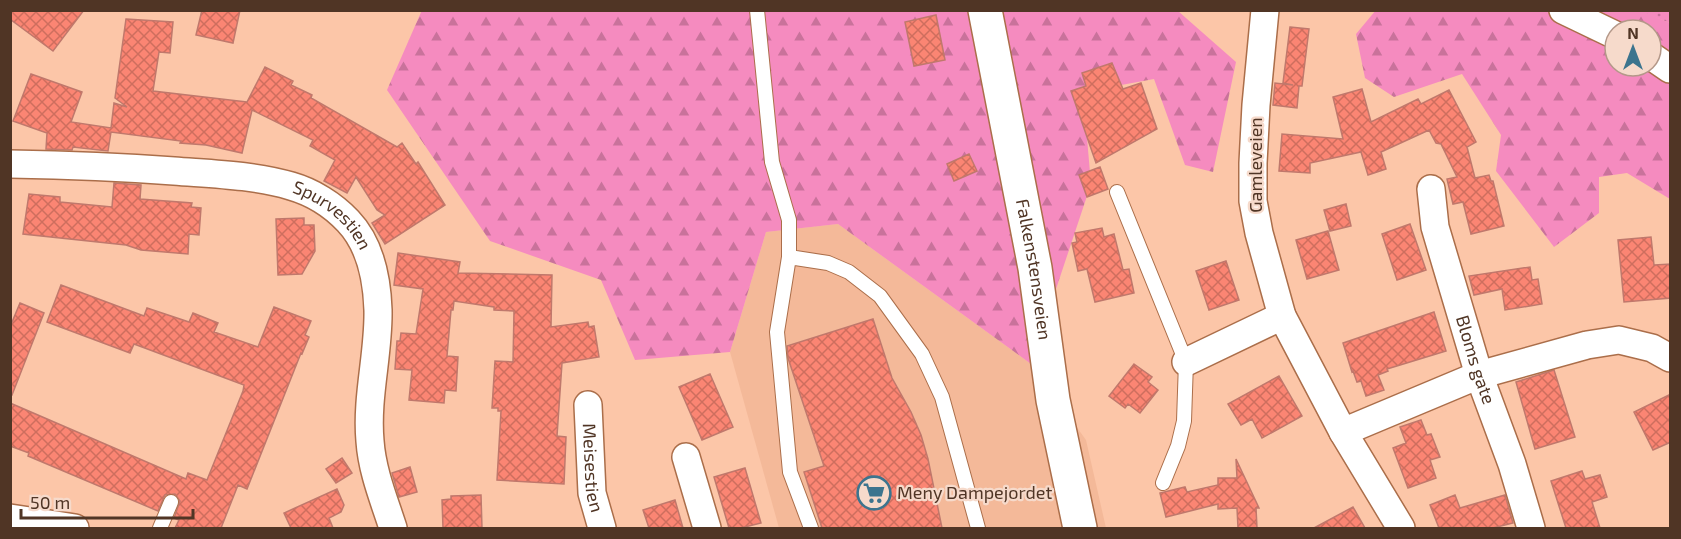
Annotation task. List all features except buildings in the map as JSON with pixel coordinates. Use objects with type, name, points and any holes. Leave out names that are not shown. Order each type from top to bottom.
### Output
[{"type":"main road","name":"Falkenstensveien","points":[[985,10],[1035,268],[1053,400],[1080,528]]},
{"type":"street","name":"Gamleveien","points":[[1265,10],[1256,105],[1252,201],[1259,233],[1282,316],[1343,432],[1401,528]]},
{"type":"street","points":[[1563,10],[1603,29]]},
{"type":"street","name":"Spurvestien","points":[[10,164],[105,166],[263,180],[292,186],[322,200],[350,222],[367,250],[375,278],[378,311],[370,440],[374,470],[393,528]]},
{"type":"street","name":"Bloms gate","points":[[1431,189],[1435,227],[1479,375],[1512,464],[1531,528]]},
{"type":"street","points":[[1186,362],[1282,316]]},
{"type":"street","points":[[1343,432],[1479,375],[1587,345],[1619,340],[1652,348],[1671,358]]},
{"type":"street","name":"Meisestien","points":[[588,405],[592,493],[602,528]]},
{"type":"street","points":[[686,457],[707,528]]},
{"type":"street","points":[[10,518],[75,528]]},
{"type":"lane","points":[[757,10],[772,162],[789,220],[789,256],[777,332],[790,472],[811,528]]},
{"type":"lane","points":[[1117,192],[1186,362],[1184,421],[1178,446],[1163,483]]},
{"type":"lane","points":[[789,256],[828,263],[849,272],[880,296],[922,354],[942,397],[978,528]]},
{"type":"lane","points":[[160,528],[171,502]]},
{"type":"shaded area","points":[[838,224],[1031,364],[1086,440],[1106,528],[779,528],[730,352],[766,232]]},
{"type":"green space","points":[[422,10],[1178,11],[1236,62],[1213,172],[1185,165],[1154,79],[1083,92],[1091,184],[1031,364],[838,224],[766,232],[730,352],[635,360],[601,280],[490,241],[387,90]]},
{"type":"green space","points":[[1376,10],[1639,10],[1658,18],[1603,18],[1603,78],[1663,78],[1663,20],[1670,23],[1670,199],[1627,173],[1599,177],[1599,213],[1554,247],[1496,171],[1501,135],[1462,74],[1394,97],[1365,78],[1356,34]]},
{"type":"green space","points":[[1639,11],[1670,11],[1670,23],[1663,20],[1663,18]]},
{"type":"place","name":"Meny Dampejordet","points":[[874,493]]}]
